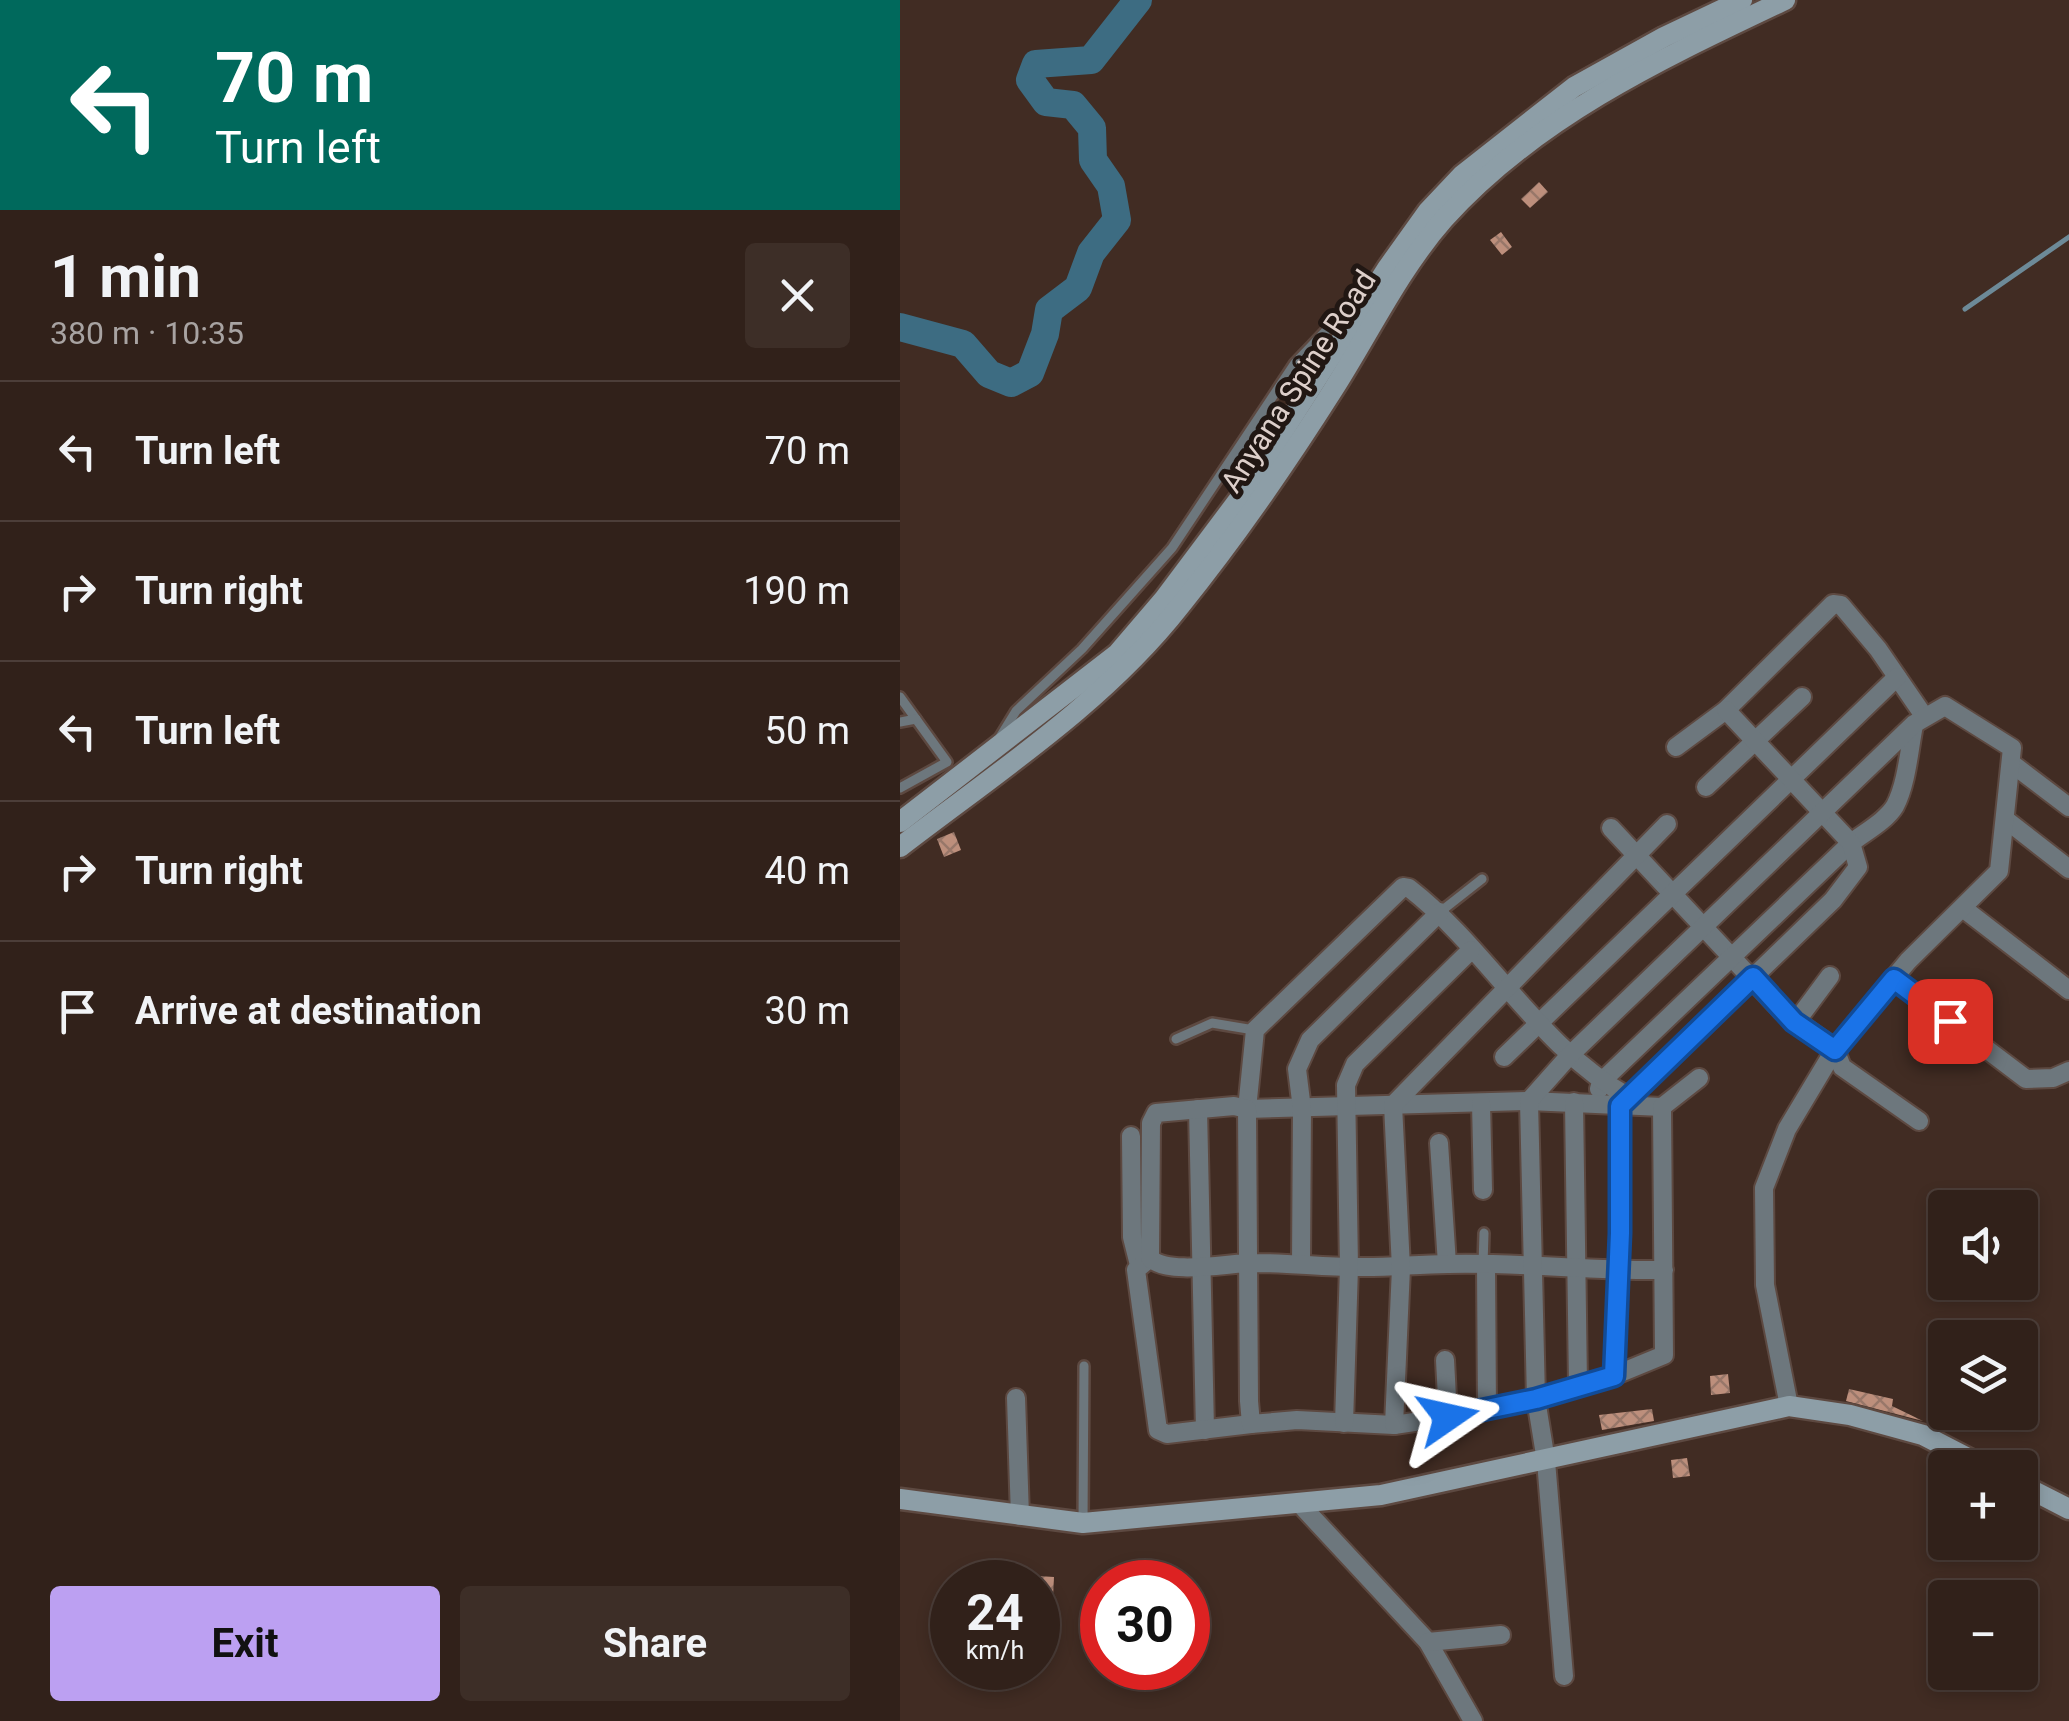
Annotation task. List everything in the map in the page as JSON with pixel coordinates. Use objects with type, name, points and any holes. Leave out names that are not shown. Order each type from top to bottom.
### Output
[{"type":"main road","name":"Anyana Spine Road","points":[[900,822],[1117,654],[1164,600],[1245,491],[1388,267],[1428,211],[1462,175],[1523,124],[1589,78],[1664,36],[1742,0]]},
{"type":"main road","name":"Anyana Spine Road","points":[[900,848],[1072,714],[1129,665],[1180,608],[1332,392],[1405,272],[1443,221],[1480,184],[1534,137],[1585,103],[1671,54],[1786,0]]},
{"type":"main road","points":[[900,1499],[1083,1522],[1382,1495],[1789,1406],[1850,1414],[1922,1435],[1952,1450]]},
{"type":"main road","points":[[2038,1493],[2069,1509]]},
{"type":"street","points":[[1594,1104],[1601,1082],[1850,843],[1887,816],[1895,806],[1919,720],[1878,649],[1841,605],[1833,604],[1726,710],[1676,748]]},
{"type":"street","points":[[1504,1056],[1897,677]]},
{"type":"street","points":[[1706,787],[1802,697]]},
{"type":"street","points":[[1564,1676],[1546,1461],[1536,1399],[1529,1101],[1569,1056],[1919,720],[1945,706],[2012,748],[1999,871],[1894,979],[1835,1050],[1787,1129],[1764,1188],[1766,1285],[1789,1406]]},
{"type":"street","points":[[1614,1376],[1625,1102],[1850,880],[1858,867],[1850,843],[1726,710]]},
{"type":"street","points":[[2010,763],[2069,807]]},
{"type":"street","points":[[2005,820],[2069,868]]},
{"type":"street","points":[[1394,1425],[1401,1268],[1394,1105],[1667,824]]},
{"type":"street","points":[[1612,828],[1794,1022],[1835,1050],[1842,1067],[1918,1121]]},
{"type":"street","points":[[1250,1424],[1247,1109],[1255,1030],[1399,890],[1410,888],[1440,912],[1569,1056],[1625,1102]]},
{"type":"street","points":[[1964,908],[2069,990]]},
{"type":"street","points":[[1301,1264],[1302,1110],[1298,1069],[1310,1040],[1440,912]]},
{"type":"street","points":[[1344,1423],[1349,1268],[1346,1084],[1356,1064],[1471,950]]},
{"type":"street","points":[[1794,1022],[1830,976]]},
{"type":"street","points":[[1894,979],[2026,1079],[2053,1078],[2069,1071]]},
{"type":"street","points":[[1662,1107],[1664,1355],[1658,1360],[1536,1399],[1394,1425],[1297,1420],[1167,1434],[1158,1430],[1136,1270],[1144,1262],[1151,1122],[1156,1113],[1234,1106],[1302,1110],[1529,1101],[1625,1102],[1662,1107],[1698,1078]]},
{"type":"street","points":[[1574,1102],[1578,1385]]},
{"type":"street","points":[[1481,1103],[1483,1190]]},
{"type":"street","points":[[1198,1109],[1206,1430]]},
{"type":"street","points":[[1132,1136],[1132,1237],[1144,1262]]},
{"type":"street","points":[[1439,1142],[1447,1264]]},
{"type":"street","points":[[1144,1262],[1200,1267],[1248,1263],[1349,1268],[1485,1264],[1664,1270]]},
{"type":"street","points":[[1485,1264],[1486,1410]]},
{"type":"street","points":[[1444,1360],[1448,1417]]},
{"type":"street","points":[[1016,1398],[1020,1516]]},
{"type":"street","points":[[1299,1503],[1428,1642],[1473,1721]]},
{"type":"street","points":[[1428,1642],[1501,1635]]},
{"type":"lane","points":[[992,753],[1016,710],[1082,649],[1172,548],[1295,363],[1388,267]]},
{"type":"lane","points":[[900,697],[947,762],[900,788]]},
{"type":"lane","points":[[900,722],[916,719]]},
{"type":"lane","points":[[1440,912],[1482,879]]},
{"type":"lane","points":[[1176,1038],[1212,1022],[1255,1030]]},
{"type":"lane","points":[[1484,1233],[1485,1264]]},
{"type":"lane","points":[[1083,1522],[1084,1366]]},
{"type":"building","points":[[1539,182],[1548,192],[1530,208],[1521,199]]},
{"type":"building","points":[[1501,232],[1512,247],[1502,255],[1490,240]]},
{"type":"building","points":[[954,832],[961,850],[944,857],[937,839]]},
{"type":"building","points":[[1728,1374],[1730,1393],[1711,1395],[1710,1376]]},
{"type":"building","points":[[1849,1389],[1893,1399],[1892,1406],[1923,1421],[1846,1401]]},
{"type":"building","points":[[1652,1409],[1654,1421],[1602,1430],[1599,1415]]},
{"type":"building","points":[[1687,1458],[1690,1476],[1673,1478],[1671,1460]]},
{"type":"waterway","points":[[900,327],[963,344],[989,374],[1011,383],[1030,373],[1045,334],[1049,310],[1078,288],[1091,253],[1117,220],[1111,186],[1093,160],[1092,128],[1073,105],[1046,102],[1030,80],[1036,64],[1091,60],[1138,0]]},
{"type":"waterway","points":[[1965,309],[2069,237]]},
{"type":"route","points":[[1448,1417],[1536,1399],[1614,1376],[1620,1106],[1753,977],[1794,1022],[1835,1050],[1894,979],[1950,1021]]}]
